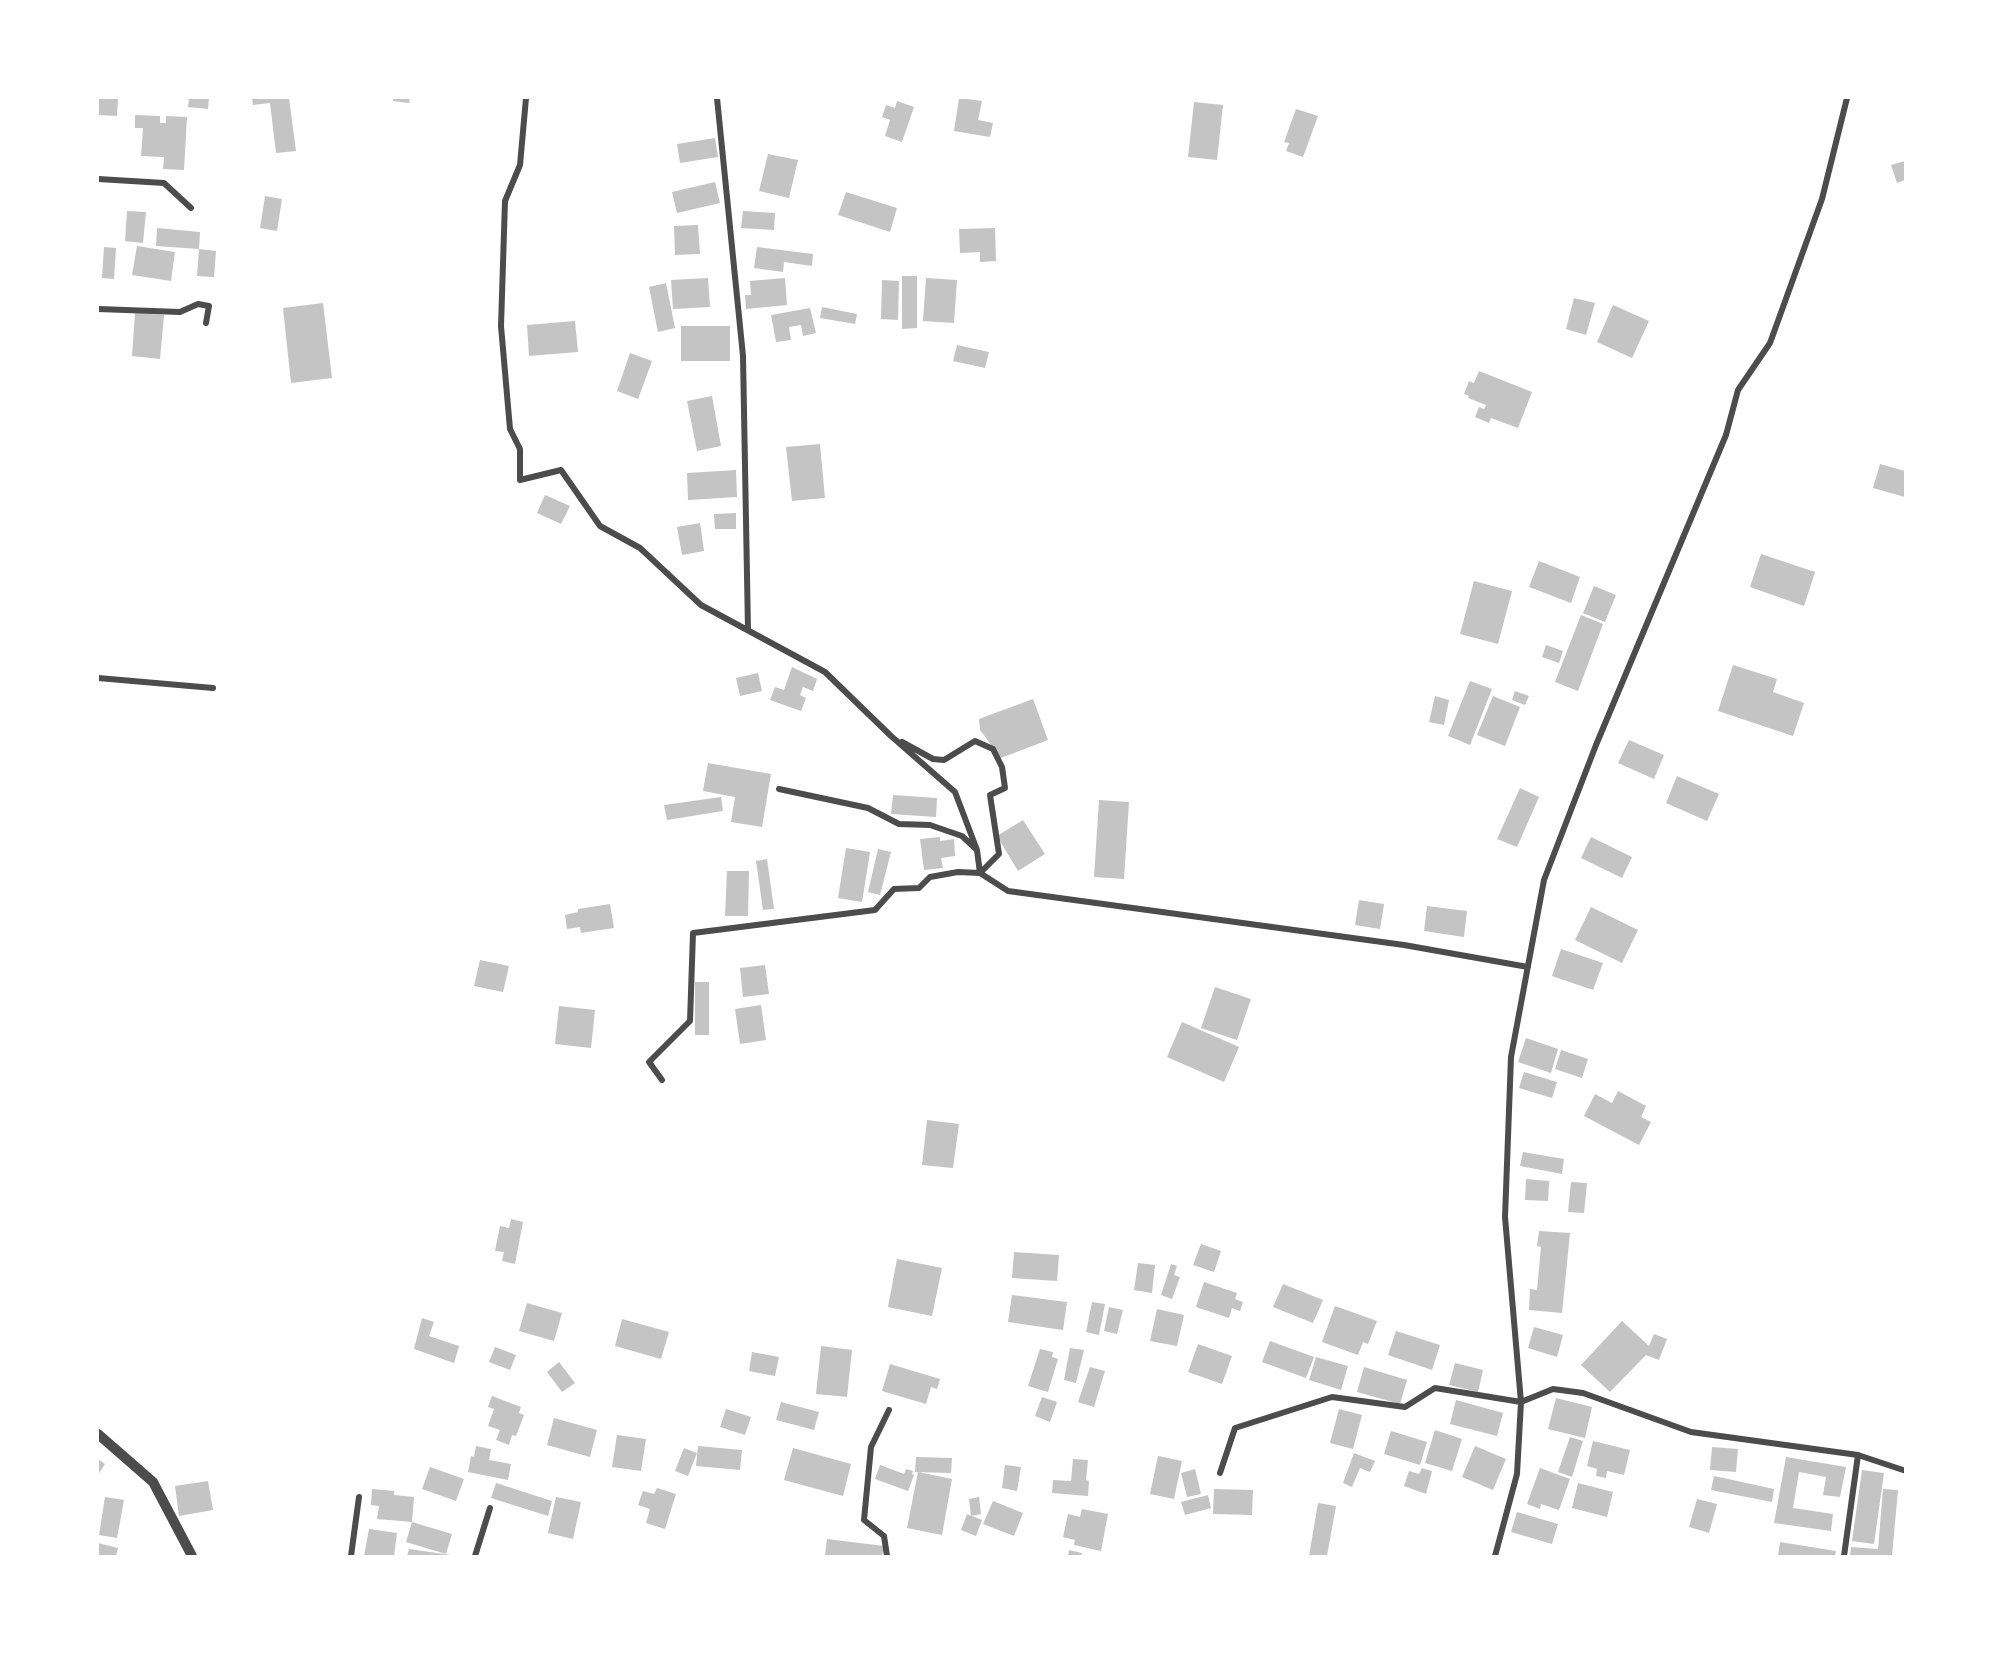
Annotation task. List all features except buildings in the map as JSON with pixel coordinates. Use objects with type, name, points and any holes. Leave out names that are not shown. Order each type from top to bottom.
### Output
[{"type":"street","points":[[526,98],[520,165],[505,201],[501,326],[510,429],[520,449],[520,480],[561,470],[600,526],[640,548],[701,605],[825,672],[891,736],[955,792],[977,850],[980,873]]},
{"type":"street","points":[[717,98],[743,356],[748,630]]},
{"type":"street","points":[[1495,1557],[1516,1474],[1521,1402],[1505,1217],[1511,1057],[1544,880],[1596,745],[1725,435],[1738,390],[1770,343],[1822,199],[1847,98]]},
{"type":"street","points":[[98,178],[164,183],[191,208]]},
{"type":"street","points":[[98,309],[180,312],[198,304],[209,306],[206,323]]},
{"type":"street","points":[[98,678],[213,688]]},
{"type":"street","points":[[891,736],[933,759],[944,760],[975,741],[993,749],[1002,767],[1005,788],[990,795],[999,854],[980,873]]},
{"type":"street","points":[[779,789],[868,808],[899,824],[930,825],[962,836],[977,850]]},
{"type":"street","points":[[662,1080],[649,1062],[690,1021],[693,933],[875,910],[894,889],[919,888],[930,877],[958,872],[980,873],[1008,891],[1404,945],[1528,967]]},
{"type":"street","points":[[1220,1473],[1235,1428],[1332,1397],[1405,1407],[1435,1388],[1521,1402],[1553,1389],[1583,1393],[1691,1432],[1858,1455],[1905,1471]]},
{"type":"street","points":[[887,1557],[884,1536],[864,1520],[871,1447],[889,1410]]},
{"type":"street","points":[[98,1434],[153,1482],[192,1557]]},
{"type":"street","points":[[1844,1557],[1858,1455]]},
{"type":"street","points":[[351,1557],[359,1497]]},
{"type":"street","points":[[475,1557],[490,1508]]}]
